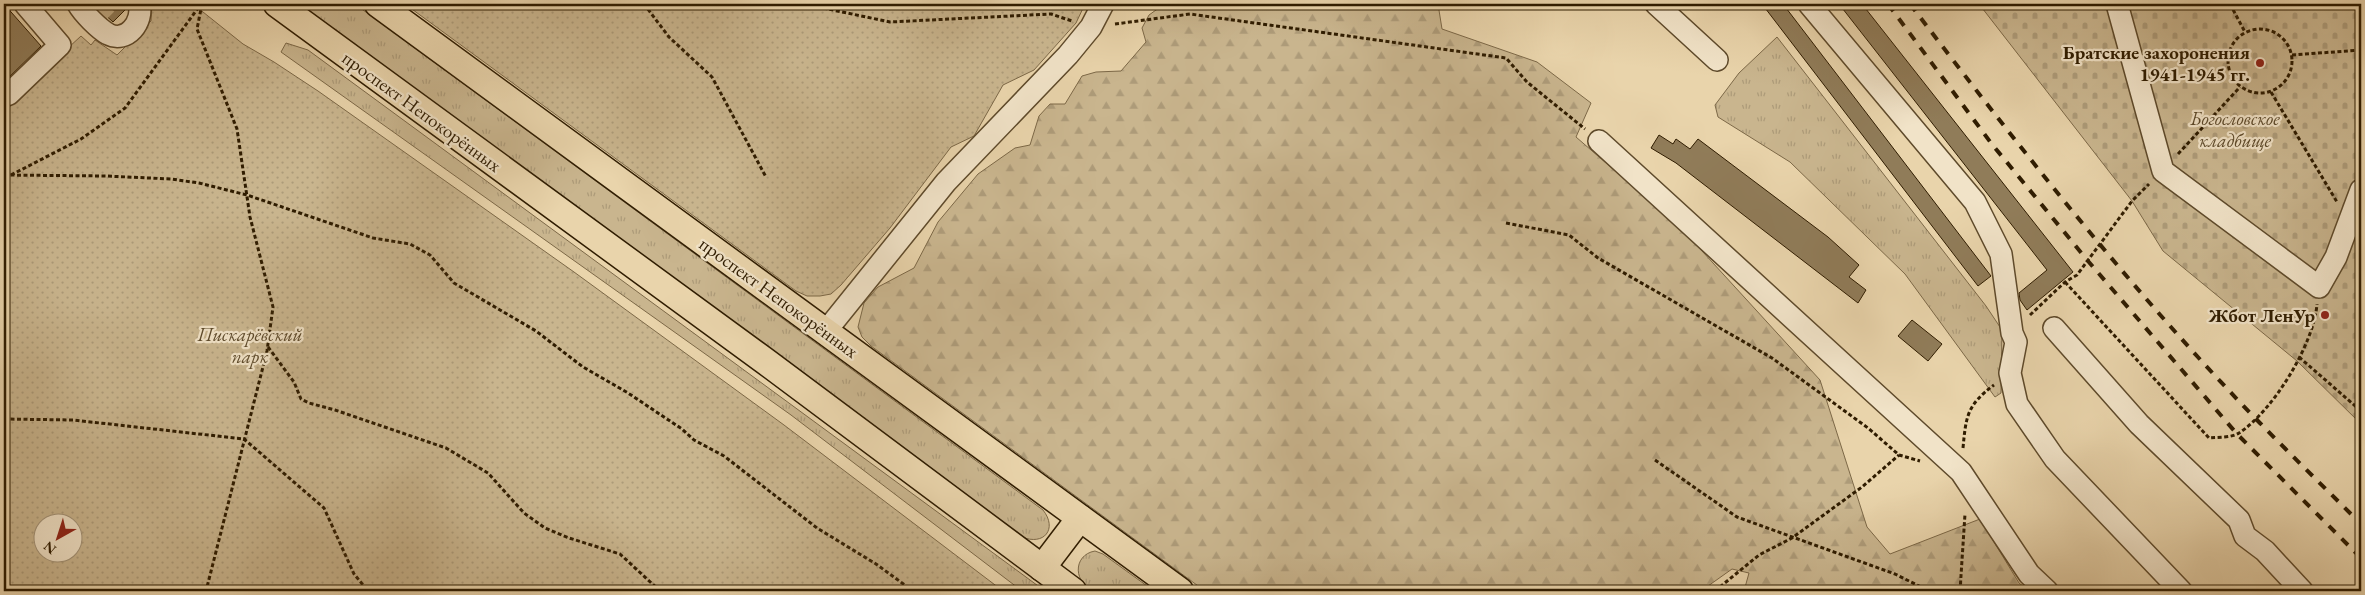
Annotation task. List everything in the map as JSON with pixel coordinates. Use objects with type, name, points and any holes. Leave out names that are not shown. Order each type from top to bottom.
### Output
[{"type":"main road","name":"проспект Непокорённых","points":[[277,4],[773,367],[1073,591]]},
{"type":"main road","name":"проспект Непокорённых","points":[[378,4],[1180,591]]},
{"type":"main road","points":[[1042,568],[1080,518]]},
{"type":"street","points":[[4,96],[9,94],[60,45],[24,4]]},
{"type":"street","points":[[78,4],[108,34],[115,36],[123,36],[140,22],[139,4]]},
{"type":"street","points":[[826,331],[946,182],[1068,55],[1091,27],[1103,4]]},
{"type":"street","points":[[1656,4],[1717,60]]},
{"type":"street","points":[[1809,4],[1975,202],[2002,254],[2012,333],[2016,342],[2010,373],[2017,404],[2054,459],[2181,591]]},
{"type":"street","points":[[2117,4],[2163,171],[2319,287],[2336,257],[2361,190]]},
{"type":"street","points":[[1599,141],[1962,472],[2028,574],[2047,591]]},
{"type":"street","points":[[2054,328],[2139,424],[2238,520],[2245,536],[2265,551],[2302,591]]},
{"type":"path","points":[[10,175],[81,139],[125,108],[202,4]]},
{"type":"path","points":[[202,4],[197,29],[237,129],[250,217],[273,307],[268,346],[206,591]]},
{"type":"path","points":[[644,4],[669,37],[712,76],[766,177]]},
{"type":"path","points":[[804,4],[890,22],[1051,14],[1091,27],[1190,14],[1506,58],[1527,82],[1599,141]]},
{"type":"path","points":[[2230,4],[2245,32]]},
{"type":"path","points":[[2257,29],[2271,31],[2285,40],[2292,55],[2292,67],[2284,83],[2271,91],[2259,93],[2240,87],[2230,73],[2228,58],[2235,41],[2245,32],[2257,29]]},
{"type":"path","points":[[2292,55],[2361,50]]},
{"type":"path","points":[[2012,333],[2040,304],[2066,282],[2078,275],[2132,201],[2163,171],[2240,87]]},
{"type":"path","points":[[2271,91],[2349,222]]},
{"type":"path","points":[[4,175],[171,179],[247,195],[373,238],[410,244],[430,255],[454,283],[536,330],[583,367],[628,393],[682,429],[694,440],[724,456],[817,528],[876,564],[913,591]]},
{"type":"path","points":[[1506,223],[1569,235],[1598,258],[1772,358],[1868,428],[1899,455],[1926,462]]},
{"type":"path","points":[[2066,282],[2209,438],[2238,434],[2256,419],[2284,382],[2299,357],[2316,316],[2319,287]]},
{"type":"path","points":[[268,346],[294,382],[302,399],[309,404],[334,410],[453,452],[488,473],[524,513],[545,528],[569,538],[620,554],[660,591]]},
{"type":"path","points":[[2299,357],[2361,411]]},
{"type":"path","points":[[4,420],[73,420],[244,439],[324,508],[354,574],[368,591]]},
{"type":"path","points":[[1715,591],[1759,556],[1792,538],[1862,487],[1899,455]]},
{"type":"path","points":[[1655,460],[1737,516],[1792,538],[1895,574],[1928,591]]},
{"type":"green space","name":"Пискарёвский парк","points":[[152,4],[193,4],[243,44],[318,91],[574,272],[784,425],[1003,591],[4,591],[4,107],[81,36],[91,45],[95,40],[117,55],[151,21]]},
{"type":"green space","points":[[298,4],[355,4],[1043,510],[1049,524],[1046,534],[1037,539],[1022,537]]},
{"type":"green space","points":[[405,4],[1085,4],[1076,23],[1034,70],[1003,85],[974,136],[951,147],[890,228],[841,285],[831,294],[807,296],[796,291]]},
{"type":"green space","points":[[1267,4],[1438,4],[1442,29],[1537,62],[1591,103],[1576,137],[1681,228],[1820,380],[1867,527],[1890,554],[1980,519],[2019,583],[2029,591],[1744,591],[1749,573],[1732,569],[1701,591],[1205,591],[871,346],[862,337],[858,327],[864,303],[878,287],[914,268],[938,222],[978,174],[1015,148],[1030,145],[1039,116],[1050,104],[1065,104],[1082,76],[1096,72],[1121,71],[1146,42],[1142,28],[1149,15],[1163,5],[1265,6]]},
{"type":"green space","name":"Богословское кладбище","points":[[1979,4],[2361,4],[2361,424],[2297,361],[2163,251],[2132,201]]},
{"type":"green space","points":[[1777,37],[1986,306],[2002,330],[2001,393],[1995,397],[1905,274],[1790,162],[1718,117],[1715,105],[1739,73]]},
{"type":"green space","points":[[286,43],[308,50],[1045,591],[1022,591],[791,415],[281,52]]},
{"type":"green space","points":[[1095,551],[1103,554],[1154,591],[1108,593],[1088,588],[1080,577],[1079,564],[1082,558]]},
{"type":"building","points":[[4,4],[41,46],[4,82]]},
{"type":"building","points":[[93,4],[127,4],[127,8],[113,22]]},
{"type":"building","points":[[1762,4],[1783,4],[1991,276],[1978,286]]},
{"type":"building","points":[[1839,4],[1862,4],[2073,272],[2027,310],[2020,300],[2019,293],[2047,270]]},
{"type":"building","points":[[1659,135],[1673,144],[1676,139],[1690,149],[1698,139],[1828,237],[1859,265],[1849,277],[1866,290],[1858,303],[1676,163],[1651,148]]},
{"type":"building","points":[[1912,320],[1942,344],[1928,361],[1898,336]]},
{"type":"tunnel","points":[[92,19],[107,4]]},
{"type":"railway","points":[[1888,4],[1991,143],[2088,261],[2237,434],[2361,558]]},
{"type":"railway","points":[[1910,4],[2034,164],[2165,320],[2257,420],[2361,524]]},
{"type":"place","name":"Братские захоронения 1941-1945 гг.","points":[[2260,63]]},
{"type":"place","name":"Жбот ЛенУр","points":[[2325,315]]}]
